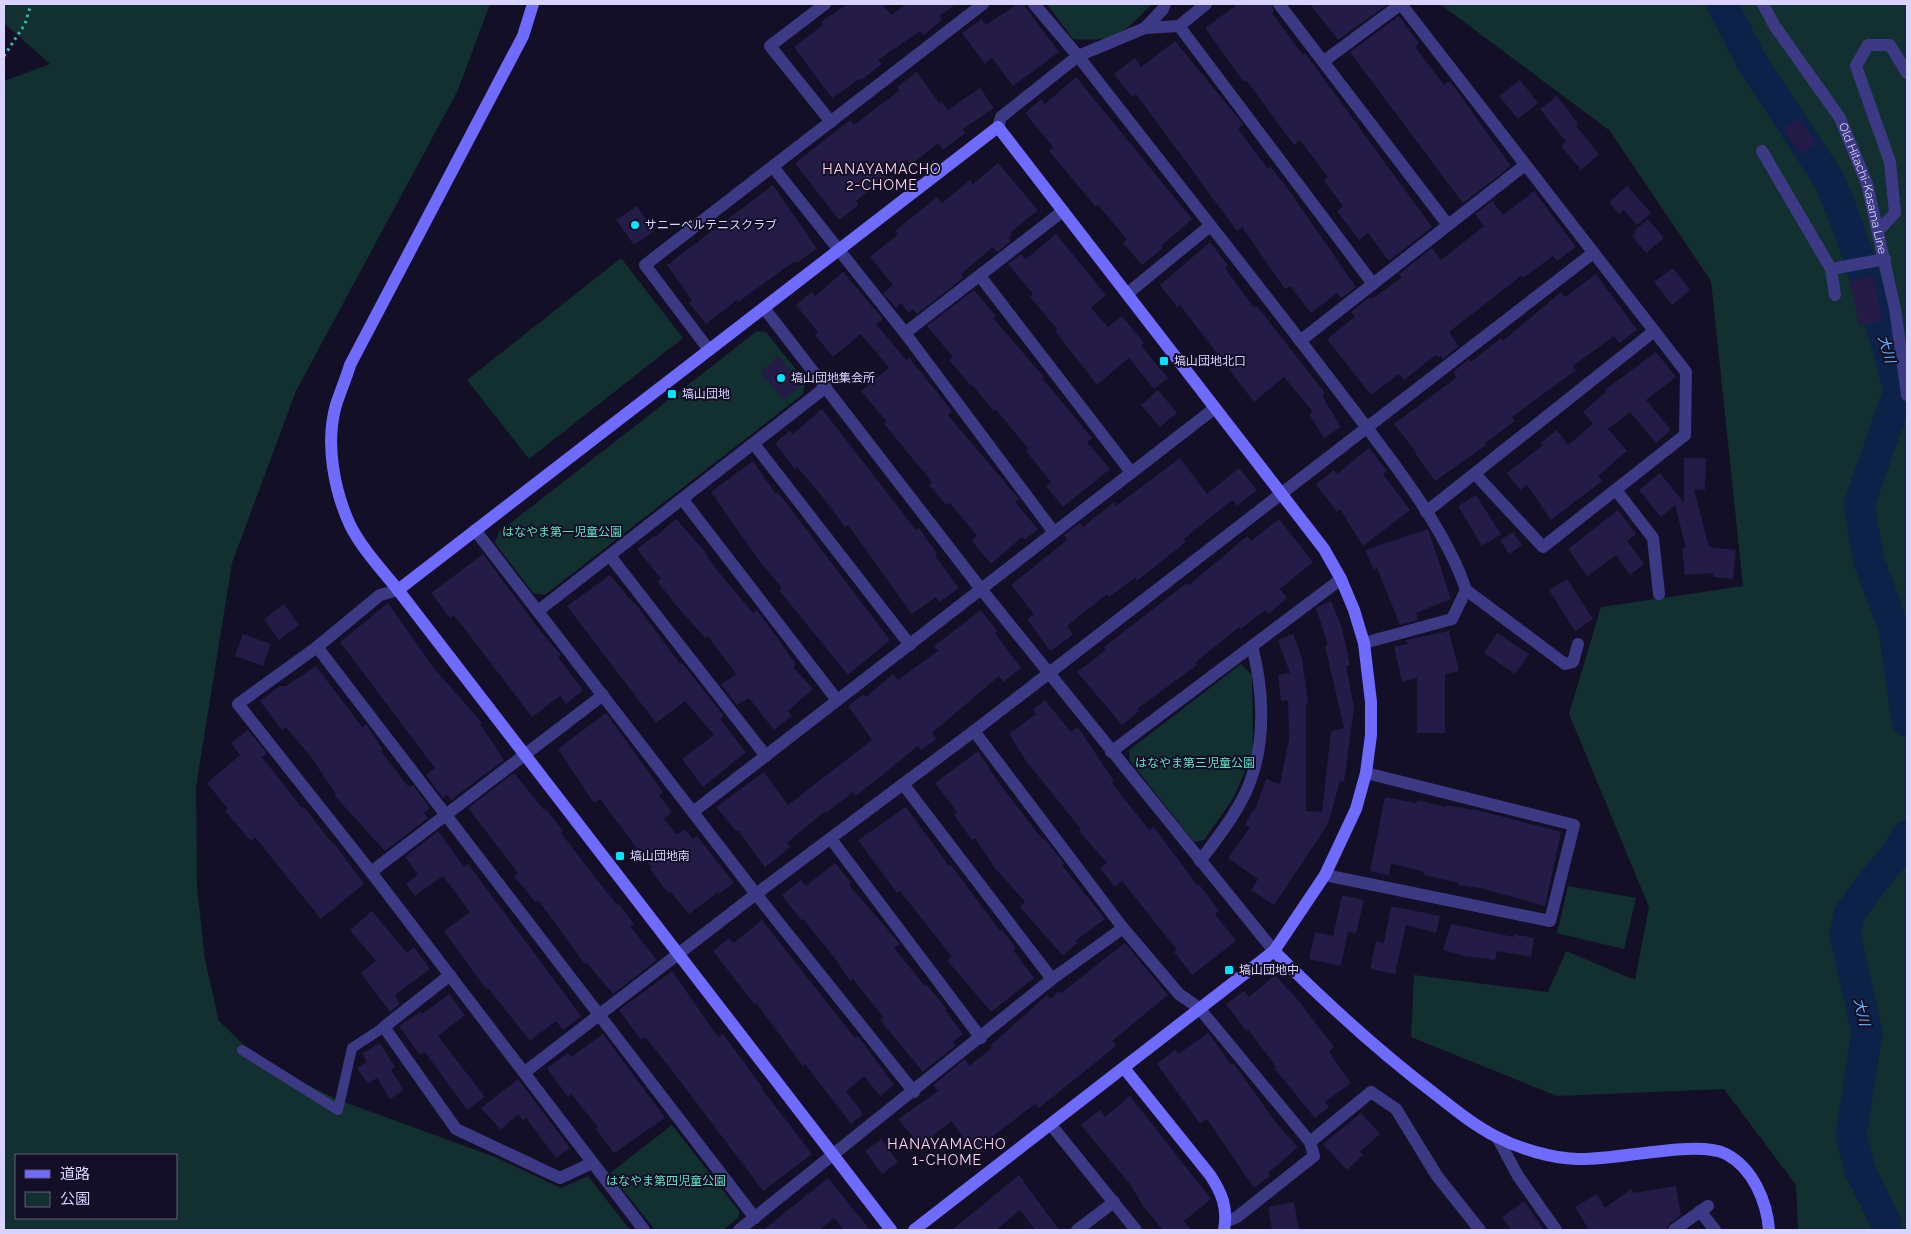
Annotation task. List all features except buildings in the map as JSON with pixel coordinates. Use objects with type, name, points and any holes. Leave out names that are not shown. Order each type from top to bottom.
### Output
[{"type":"street","points":[[533,4],[523,36],[350,365],[335,406],[331,433],[332,456],[338,494],[350,526],[369,554],[891,1230]]},
{"type":"street","points":[[825,4],[770,46],[832,122]]},
{"type":"street","points":[[709,350],[645,265],[983,4]]},
{"type":"street","points":[[1034,4],[1078,56],[1366,428],[1426,512],[1458,566],[1466,590],[1565,664],[1573,662],[1578,644]]},
{"type":"street","points":[[1145,28],[1163,9],[1165,4]]},
{"type":"street","points":[[644,1230],[371,872],[238,704],[316,647],[380,595],[398,590],[764,308],[998,127],[1001,116],[1078,56],[1145,28],[1178,26],[1206,4]]},
{"type":"street","points":[[1279,4],[1448,225]]},
{"type":"street","points":[[1324,61],[1401,4],[1524,166],[1686,372],[1685,435],[1543,547],[1475,474]]},
{"type":"street","name":"Old Hitachi-Kasama Line","points":[[1764,4],[1774,25],[1840,118],[1867,184],[1885,259],[1907,396]]},
{"type":"street","points":[[1178,26],[1373,284]]},
{"type":"street","points":[[1878,231],[1895,213],[1890,162],[1856,66],[1868,44],[1890,45],[1907,73]]},
{"type":"street","points":[[914,1230],[1274,951],[1325,875],[1356,809],[1366,773],[1371,735],[1371,702],[1364,643],[1354,610],[1341,579],[1324,549],[998,127]]},
{"type":"street","points":[[1762,151],[1831,270],[1835,295]]},
{"type":"street","points":[[1300,341],[1524,166]]},
{"type":"street","points":[[773,167],[905,333],[1053,531]]},
{"type":"street","points":[[905,333],[1063,211]]},
{"type":"street","points":[[1128,293],[1210,226]]},
{"type":"street","points":[[525,1072],[756,894],[974,731],[1593,253]]},
{"type":"street","points":[[1831,270],[1885,259]]},
{"type":"street","points":[[980,276],[1132,472]]},
{"type":"street","points":[[764,308],[981,589],[1111,752],[1274,951],[1344,1020],[1376,1048],[1461,1114],[1497,1137],[1526,1148],[1575,1159],[1615,1158],[1690,1148],[1709,1149],[1726,1154],[1741,1164],[1753,1180],[1762,1200],[1769,1230]]},
{"type":"street","points":[[1426,512],[1653,332]]},
{"type":"street","points":[[538,611],[826,387]]},
{"type":"street","points":[[694,812],[910,645],[1053,531],[1215,408]]},
{"type":"street","points":[[754,444],[910,645]]},
{"type":"street","points":[[1616,490],[1653,538],[1659,594]]},
{"type":"street","points":[[683,500],[837,700]]},
{"type":"street","points":[[476,530],[756,894],[914,1092]]},
{"type":"street","points":[[610,556],[766,756]]},
{"type":"street","points":[[1111,752],[1341,579]]},
{"type":"street","points":[[1364,643],[1452,619],[1466,590]]},
{"type":"street","points":[[1200,861],[1222,832],[1251,780],[1260,742],[1260,676],[1252,646]]},
{"type":"street","points":[[316,647],[755,1218]]},
{"type":"street","points":[[371,872],[603,695]]},
{"type":"street","points":[[974,731],[1123,928],[1179,994],[1199,1008],[1310,1142],[1314,1156],[1224,1226]]},
{"type":"street","points":[[1325,875],[1550,921],[1574,825],[1366,773]]},
{"type":"street","points":[[902,784],[1052,979]]},
{"type":"street","points":[[831,839],[981,1038]]},
{"type":"street","points":[[739,1230],[914,1092],[1052,979],[1123,928]]},
{"type":"street","points":[[450,975],[384,1027],[456,1129],[560,1178],[592,1163]]},
{"type":"street","points":[[1124,1068],[1210,1174],[1221,1192],[1226,1209],[1224,1226]]},
{"type":"street","points":[[1310,1142],[1370,1092],[1396,1109],[1437,1176],[1480,1230]]},
{"type":"street","points":[[1051,1124],[1136,1230]]},
{"type":"street","points":[[1497,1137],[1518,1176],[1556,1230]]},
{"type":"street","points":[[1077,1230],[1114,1202]]},
{"type":"street","points":[[1674,1230],[1704,1208],[1715,1230]]},
{"type":"lane","points":[[242,1050],[338,1110],[352,1048],[384,1027]]},
{"type":"path","points":[[4,56],[25,24],[30,4]]},
{"type":"green space","points":[[4,4],[490,4],[458,90],[296,391],[232,563],[196,787],[197,887],[205,960],[219,1021],[259,1060],[336,1099],[495,1157],[561,1188],[588,1176],[630,1230],[4,1230],[4,81],[50,64],[4,23]]},
{"type":"green space","points":[[1047,4],[1152,4],[1133,23],[1118,34],[1088,40],[1073,39]]},
{"type":"green space","points":[[1440,4],[1907,4],[1907,1230],[1798,1230],[1796,1185],[1724,1089],[1557,1096],[1411,1037],[1414,975],[1548,992],[1566,951],[1635,980],[1649,907],[1569,714],[1601,607],[1743,586],[1711,281],[1610,131]]},
{"type":"green space","points":[[621,258],[683,338],[529,459],[467,380]]},
{"type":"green space","name":"はなやま第一児童公園","points":[[757,331],[766,332],[805,381],[803,394],[545,595],[533,593],[495,543],[499,532]]},
{"type":"green space","name":"はなやま第三児童公園","points":[[1241,664],[1252,675],[1253,752],[1234,797],[1204,840],[1194,842],[1130,761],[1129,750]]},
{"type":"green space","points":[[1568,886],[1636,898],[1624,949],[1557,933]]},
{"type":"green space","name":"はなやま第四児童公園","points":[[672,1125],[739,1211],[739,1217],[723,1230],[655,1230],[610,1173]]},
{"type":"waterway","name":"大川","points":[[1722,4],[1753,64],[1830,181],[1849,229],[1887,345],[1899,391],[1859,505],[1869,561],[1894,629],[1907,721]]},
{"type":"waterway","name":"大川","points":[[1887,1230],[1886,1223],[1860,1170],[1851,1135],[1867,1033],[1845,934],[1850,913],[1899,850],[1907,835]]},
{"type":"place","name":"サニーベルテニスクラブ","points":[[635,225]]},
{"type":"place","name":"塙山団地北口","points":[[1164,361]]},
{"type":"place","name":"塙山団地集会所","points":[[781,378]]},
{"type":"place","name":"塙山団地","points":[[672,394]]},
{"type":"place","name":"塙山団地南","points":[[620,856]]},
{"type":"place","name":"塙山団地中","points":[[1229,970]]},
{"type":"district","name":"HANAYAMACHO 2-CHOME","points":[[882,177]]},
{"type":"district","name":"HANAYAMACHO 1-CHOME","points":[[947,1152]]}]
